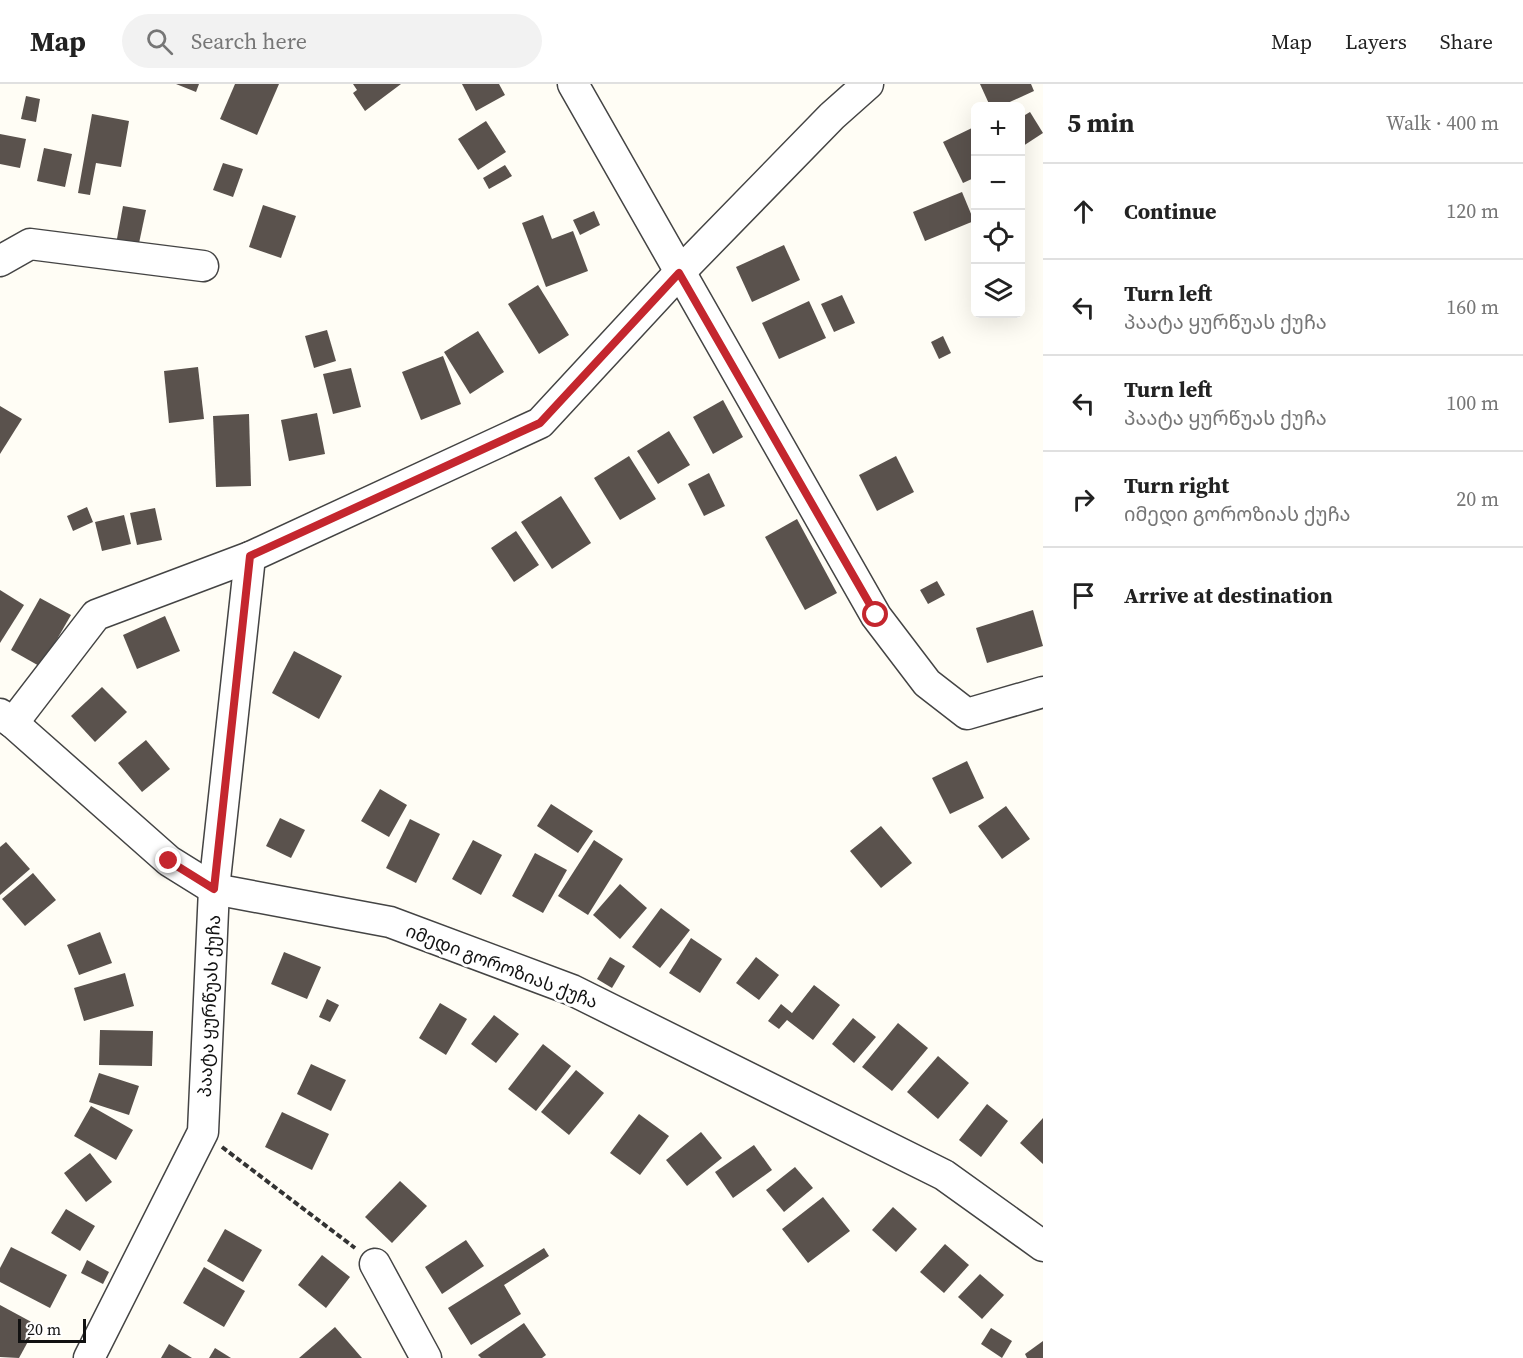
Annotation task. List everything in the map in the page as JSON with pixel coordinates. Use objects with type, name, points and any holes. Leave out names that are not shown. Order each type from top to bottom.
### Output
[{"type":"street","points":[[573,84],[876,615],[927,684],[966,714],[1043,692]]},
{"type":"street","points":[[6,719],[96,615],[250,556],[540,423],[679,273],[832,116],[868,84]]},
{"type":"street","points":[[0,261],[30,244],[203,266]]},
{"type":"street","name":"პაატა ყურწუას ქუჩა","points":[[89,1358],[202,1132],[214,889],[250,556]]},
{"type":"street","name":"იმედი გოროზიას ქუჩა","points":[[6,719],[169,861],[214,889],[390,922],[572,990],[944,1175],[1043,1246]]},
{"type":"street","points":[[375,1264],[426,1358]]},
{"type":"path","points":[[202,1132],[375,1264]]},
{"type":"building","points":[[176,84],[199,84],[196,92]]},
{"type":"building","points":[[235,84],[279,84],[257,135],[220,119]]},
{"type":"building","points":[[353,84],[401,84],[365,111],[353,93],[357,90]]},
{"type":"building","points":[[462,84],[499,84],[505,95],[476,111]]},
{"type":"building","points":[[980,84],[1031,84],[1034,91],[1010,102],[988,102]]},
{"type":"building","points":[[26,96],[40,99],[36,122],[21,119]]},
{"type":"building","points":[[1030,112],[1043,133],[1025,145],[1025,115]]},
{"type":"building","points":[[92,114],[129,121],[121,167],[96,163],[90,195],[78,193]]},
{"type":"building","points":[[486,121],[506,152],[478,170],[458,139]]},
{"type":"building","points":[[971,128],[971,179],[963,183],[943,142]]},
{"type":"building","points":[[0,134],[26,139],[20,168],[0,164]]},
{"type":"building","points":[[44,148],[72,154],[65,187],[37,181]]},
{"type":"building","points":[[223,163],[243,169],[233,197],[213,190]]},
{"type":"building","points":[[505,165],[512,176],[489,189],[483,178]]},
{"type":"building","points":[[962,192],[971,214],[971,222],[925,241],[913,212]]},
{"type":"building","points":[[263,205],[296,216],[281,258],[249,247]]},
{"type":"building","points":[[123,206],[146,210],[138,248],[116,244]]},
{"type":"building","points":[[594,211],[600,225],[580,235],[573,220]]},
{"type":"building","points":[[543,215],[552,239],[573,231],[588,271],[546,287],[522,223]]},
{"type":"building","points":[[784,245],[800,280],[752,302],[736,267]]},
{"type":"building","points":[[538,285],[569,335],[539,354],[508,304]]},
{"type":"building","points":[[842,295],[855,323],[834,332],[821,304]]},
{"type":"building","points":[[809,301],[826,338],[779,359],[762,323]]},
{"type":"building","points":[[327,330],[336,361],[314,368],[305,336]]},
{"type":"building","points":[[478,331],[504,372],[470,394],[444,352]]},
{"type":"building","points":[[943,336],[951,353],[939,359],[931,342]]},
{"type":"building","points":[[443,356],[461,404],[421,420],[402,372]]},
{"type":"building","points":[[198,367],[204,419],[169,423],[164,371]]},
{"type":"building","points":[[351,368],[361,407],[333,414],[323,374]]},
{"type":"building","points":[[723,400],[743,437],[713,454],[693,417]]},
{"type":"building","points":[[0,406],[22,419],[0,454]]},
{"type":"building","points":[[317,413],[325,454],[289,461],[281,420]]},
{"type":"building","points":[[249,414],[251,486],[216,487],[213,416]]},
{"type":"building","points":[[669,431],[690,465],[658,484],[637,451]]},
{"type":"building","points":[[629,456],[656,499],[620,520],[594,478]]},
{"type":"building","points":[[896,456],[914,492],[877,511],[859,475]]},
{"type":"building","points":[[709,473],[725,506],[704,516],[688,484]]},
{"type":"building","points":[[561,496],[591,543],[552,569],[521,522]]},
{"type":"building","points":[[87,507],[93,522],[73,531],[67,516]]},
{"type":"building","points":[[155,508],[162,540],[137,545],[130,513]]},
{"type":"building","points":[[124,515],[131,544],[102,551],[95,522]]},
{"type":"building","points":[[797,519],[837,593],[805,610],[765,537]]},
{"type":"building","points":[[516,531],[539,565],[514,582],[491,548]]},
{"type":"building","points":[[937,581],[945,595],[928,604],[920,590]]},
{"type":"building","points":[[0,590],[24,605],[0,643]]},
{"type":"building","points":[[40,598],[71,615],[41,667],[11,650]]},
{"type":"building","points":[[1033,610],[1043,646],[987,663],[976,628]]},
{"type":"building","points":[[165,616],[180,651],[137,669],[123,635]]},
{"type":"building","points":[[294,651],[342,676],[319,719],[272,693]]},
{"type":"building","points":[[102,687],[127,712],[95,742],[71,716]]},
{"type":"building","points":[[146,740],[170,769],[142,792],[118,763]]},
{"type":"building","points":[[967,761],[984,798],[950,814],[932,778]]},
{"type":"building","points":[[380,789],[407,805],[389,837],[361,821]]},
{"type":"building","points":[[551,804],[593,831],[578,853],[537,826]]},
{"type":"building","points":[[1006,806],[1030,839],[1002,859],[978,826]]},
{"type":"building","points":[[280,818],[305,830],[291,858],[266,846]]},
{"type":"building","points":[[410,819],[440,834],[416,883],[386,868]]},
{"type":"building","points":[[881,826],[912,863],[881,888],[850,851]]},
{"type":"building","points":[[473,840],[502,855],[481,895],[452,879]]},
{"type":"building","points":[[594,840],[623,859],[588,915],[558,896]]},
{"type":"building","points":[[6,842],[30,869],[0,895],[0,847]]},
{"type":"building","points":[[535,853],[567,870],[543,913],[512,896]]},
{"type":"building","points":[[33,873],[56,900],[25,926],[2,899]]},
{"type":"building","points":[[620,884],[647,908],[620,939],[593,915]]},
{"type":"building","points":[[661,908],[690,930],[660,968],[632,947]]},
{"type":"building","points":[[100,932],[112,963],[79,975],[67,945]]},
{"type":"building","points":[[691,938],[722,959],[700,993],[669,973]]},
{"type":"building","points":[[284,952],[321,967],[307,999],[271,984]]},
{"type":"building","points":[[610,957],[625,966],[612,988],[597,979]]},
{"type":"building","points":[[756,957],[779,975],[759,1000],[736,983]]},
{"type":"building","points":[[125,973],[134,1006],[84,1021],[74,988]]},
{"type":"building","points":[[814,985],[840,1005],[813,1040],[787,1020],[779,1029],[768,1021],[781,1004],[792,1013]]},
{"type":"building","points":[[327,999],[339,1005],[330,1022],[319,1017]]},
{"type":"building","points":[[440,1003],[467,1019],[446,1055],[419,1038]]},
{"type":"building","points":[[494,1015],[519,1034],[496,1063],[471,1044]]},
{"type":"building","points":[[853,1018],[876,1037],[854,1063],[832,1044]]},
{"type":"building","points":[[898,1023],[928,1048],[892,1091],[862,1067]]},
{"type":"building","points":[[100,1030],[153,1031],[152,1066],[99,1065]]},
{"type":"building","points":[[543,1044],[571,1066],[536,1111],[508,1089]]},
{"type":"building","points":[[938,1056],[969,1083],[938,1119],[907,1092]]},
{"type":"building","points":[[311,1064],[346,1080],[331,1111],[297,1094]]},
{"type":"building","points":[[576,1070],[604,1093],[569,1135],[541,1112]]},
{"type":"building","points":[[99,1073],[139,1086],[129,1115],[89,1102]]},
{"type":"building","points":[[987,1104],[1008,1121],[981,1157],[959,1140]]},
{"type":"building","points":[[91,1106],[133,1130],[116,1160],[74,1136]]},
{"type":"building","points":[[282,1112],[329,1134],[312,1170],[265,1147]]},
{"type":"building","points":[[639,1114],[669,1136],[640,1175],[610,1153]]},
{"type":"building","points":[[1043,1118],[1043,1164],[1020,1143]]},
{"type":"building","points":[[701,1132],[722,1158],[687,1186],[666,1160]]},
{"type":"building","points":[[754,1145],[772,1170],[733,1198],[715,1172]]},
{"type":"building","points":[[90,1153],[112,1182],[86,1202],[64,1173]]},
{"type":"building","points":[[795,1167],[813,1188],[784,1212],[766,1190]]},
{"type":"building","points":[[400,1181],[427,1206],[392,1243],[365,1217]]},
{"type":"building","points":[[823,1197],[850,1231],[808,1263],[782,1229]]},
{"type":"building","points":[[893,1207],[917,1229],[896,1252],[872,1230]]},
{"type":"building","points":[[66,1209],[95,1226],[80,1251],[51,1233]]},
{"type":"building","points":[[225,1229],[262,1250],[243,1282],[207,1261]]},
{"type":"building","points":[[466,1240],[484,1266],[442,1294],[425,1267]]},
{"type":"building","points":[[945,1244],[969,1265],[944,1293],[920,1272]]},
{"type":"building","points":[[11,1247],[67,1275],[50,1308],[0,1282],[0,1268]]},
{"type":"building","points":[[544,1248],[549,1256],[504,1285],[521,1314],[471,1345],[448,1308]]},
{"type":"building","points":[[322,1255],[350,1277],[326,1308],[298,1285]]},
{"type":"building","points":[[87,1260],[109,1272],[103,1284],[81,1273]]},
{"type":"building","points":[[204,1267],[245,1291],[224,1327],[183,1303]]},
{"type":"building","points":[[980,1274],[1004,1295],[982,1319],[958,1297]]},
{"type":"building","points":[[0,1305],[37,1325],[19,1358],[0,1357]]},
{"type":"building","points":[[524,1323],[546,1355],[542,1358],[481,1358],[478,1355]]},
{"type":"building","points":[[335,1327],[362,1358],[299,1358]]},
{"type":"building","points":[[991,1328],[1012,1341],[1002,1358],[981,1344]]},
{"type":"building","points":[[1043,1341],[1043,1358],[1027,1358],[1025,1354]]},
{"type":"building","points":[[169,1344],[192,1358],[161,1358]]},
{"type":"building","points":[[215,1348],[231,1358],[209,1358]]},
{"type":"route","points":[[169,861],[214,889],[250,556],[540,423],[679,273],[876,615]]}]
